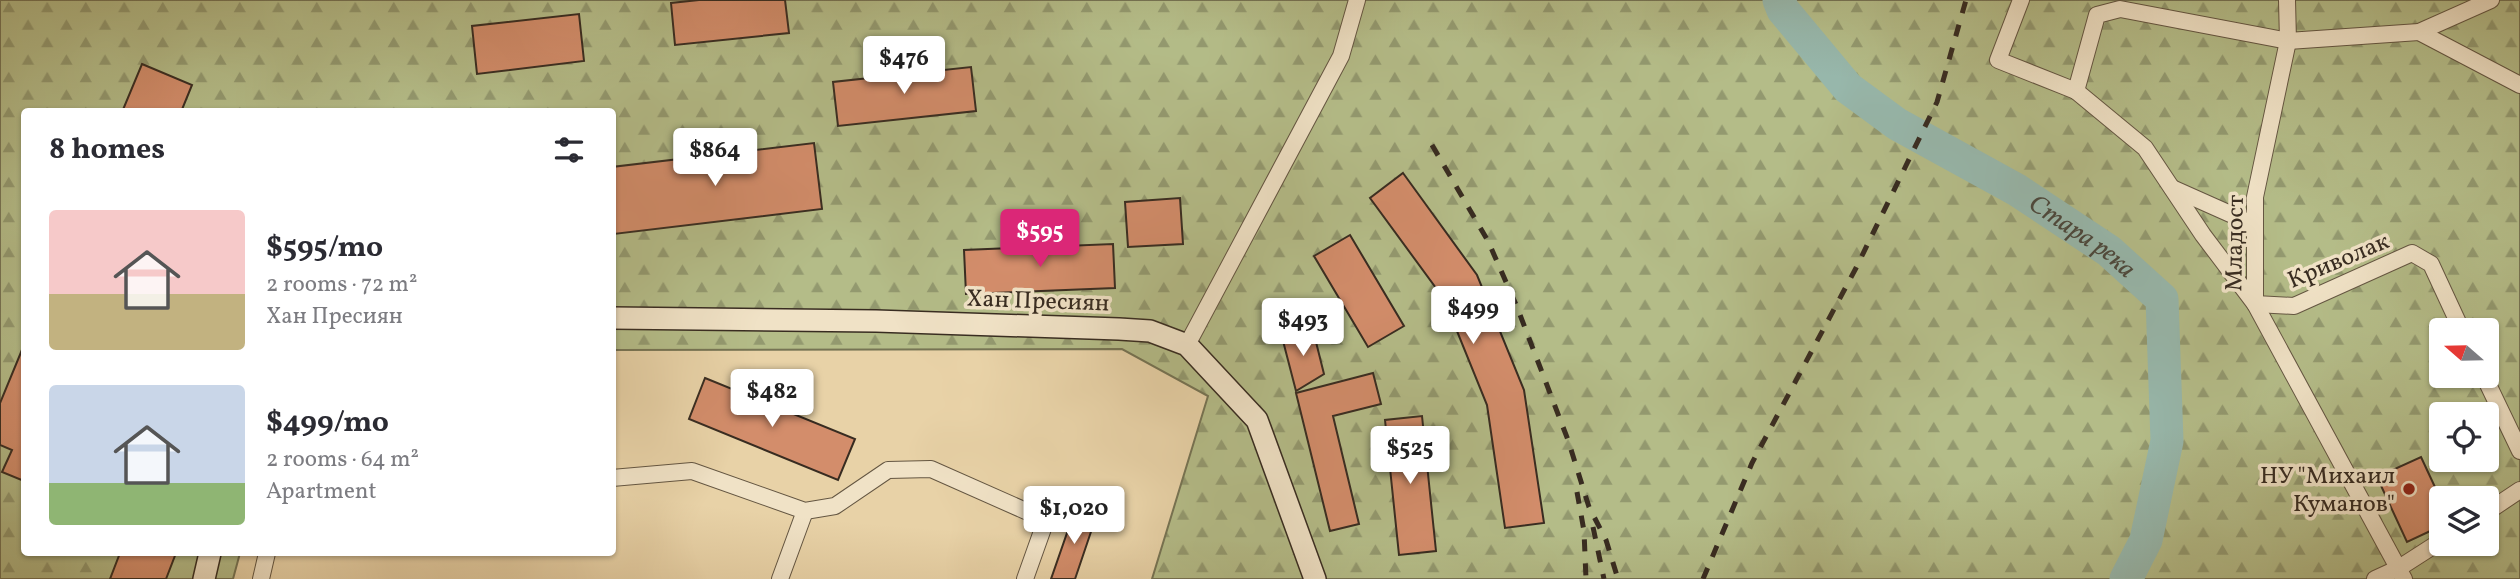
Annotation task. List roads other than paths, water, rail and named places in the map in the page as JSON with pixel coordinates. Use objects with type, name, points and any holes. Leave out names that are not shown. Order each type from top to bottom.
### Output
[{"type":"street","points":[[1187,345],[1341,56],[1357,0]]},
{"type":"street","points":[[2021,0],[1998,60],[2076,91],[2145,148],[2203,235],[2255,303]]},
{"type":"street","name":"Младост","points":[[2287,0],[2288,41],[2255,197],[2255,303],[2401,573]]},
{"type":"street","points":[[2076,91],[2097,15],[2120,9],[2288,41],[2419,32],[2491,0]]},
{"type":"street","points":[[2419,32],[2520,85]]},
{"type":"street","points":[[2172,188],[2255,225]]},
{"type":"street","name":"Криволак","points":[[2255,303],[2294,306],[2413,253],[2431,264],[2456,318]]},
{"type":"street","name":"Хан Пресиян","points":[[616,318],[876,321],[1150,331],[1187,345],[1257,420],[1315,579]]},
{"type":"street","points":[[2490,388],[2520,451]]},
{"type":"street","points":[[616,478],[692,471],[805,511],[835,506],[888,470],[931,469],[1046,520],[1025,579]]},
{"type":"street","points":[[2499,504],[2520,491]]},
{"type":"street","points":[[779,579],[805,511]]},
{"type":"street","points":[[2375,579],[2401,573],[2429,551]]},
{"type":"street","points":[[204,579],[209,556]]},
{"type":"street","points":[[261,579],[266,556]]},
{"type":"waterway","name":"Стара река","points":[[1779,0],[1783,10],[1848,88],[1897,124],[2017,190],[2109,251],[2162,299],[2167,441],[2146,540],[2126,579]]},
{"type":"railway","points":[[1703,579],[1752,463],[1856,268],[1937,102],[1966,0]]},
{"type":"railway","points":[[1432,145],[1488,241],[1517,307],[1568,440],[1589,507],[1606,540],[1618,579]]},
{"type":"railway","points":[[1577,492],[1584,531],[1586,579]]},
{"type":"railway","points":[[1593,527],[1604,579]]},
{"type":"place","name":"НУ \"Михаил Куманов\"","points":[[2409,489]]}]
